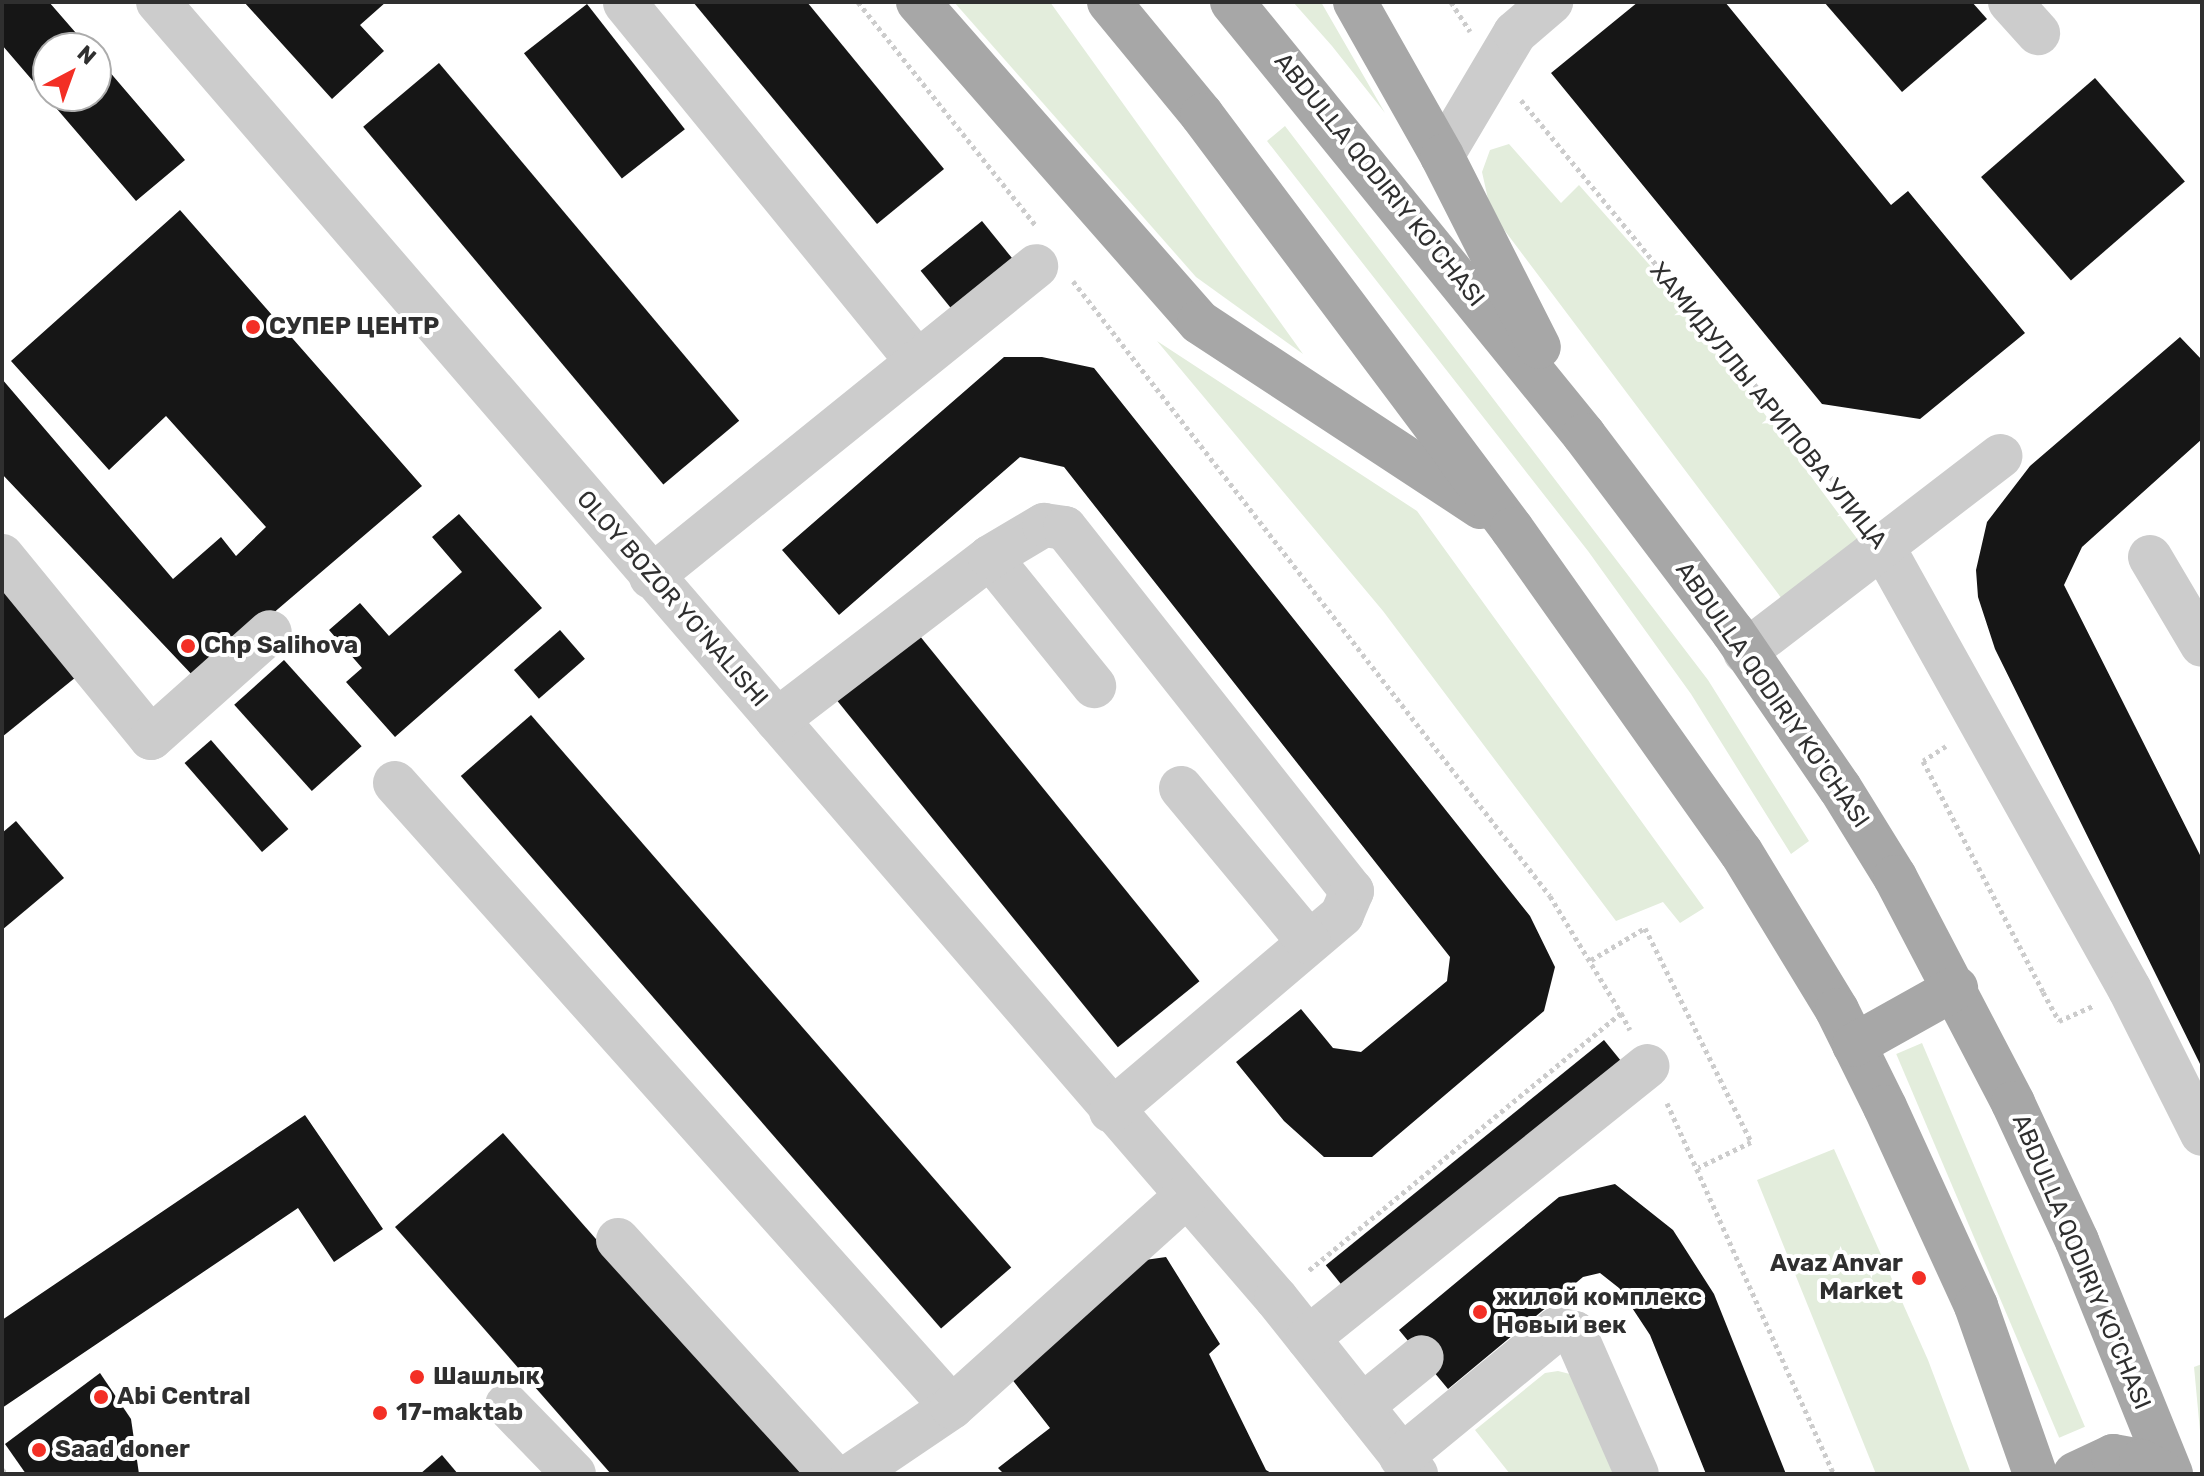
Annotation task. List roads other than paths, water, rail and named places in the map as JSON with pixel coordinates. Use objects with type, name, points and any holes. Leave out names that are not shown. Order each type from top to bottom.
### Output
[{"type":"main road","points":[[918,2],[1199,322],[1371,431],[1512,529]]},
{"type":"main road","points":[[1109,2],[1202,115],[1512,529],[1691,776],[1790,931],[1854,1045],[1976,1306],[2035,1474]]},
{"type":"main road","name":"ABDULLA QODIRIY KO'CHASI","points":[[1232,2],[1584,435],[1745,652],[1840,788],[1956,988],[2077,1241],[2171,1474]]},
{"type":"main road","points":[[1355,2],[1442,156],[1584,435]]},
{"type":"main road","points":[[1854,1045],[1956,988]]},
{"type":"main road","points":[[2075,1474],[2113,1456],[2141,1461],[2164,1474]]},
{"type":"street","points":[[1442,156],[1493,65],[1515,33],[1551,2]]},
{"type":"street","points":[[625,3],[917,361]]},
{"type":"street","name":"OLOY BOZOR YO'NALISHI","points":[[163,4],[651,577],[1276,1298],[1409,1465]]},
{"type":"street","points":[[651,577],[1048,257]]},
{"type":"street","points":[[1745,652],[2000,456]]},
{"type":"street","points":[[777,720],[990,557],[1044,525],[1065,528],[1352,891],[1342,915],[1111,1111]]},
{"type":"street","name":"ХАМИДУЛЛЫ АРИПОВА УЛИЦА","points":[[1883,547],[2130,990],[2202,1134]]},
{"type":"street","points":[[2,556],[151,738],[270,632]]},
{"type":"street","points":[[990,557],[1094,686]]},
{"type":"street","points":[[2150,557],[2202,645]]},
{"type":"street","points":[[395,783],[952,1407]]},
{"type":"street","points":[[1181,788],[1309,942]]},
{"type":"street","points":[[1308,1338],[1647,1066]]},
{"type":"street","points":[[853,1474],[952,1407],[1186,1196]]},
{"type":"street","points":[[618,1240],[831,1474]]},
{"type":"street","points":[[1409,1465],[1557,1329],[1575,1333],[1637,1474]]},
{"type":"street","points":[[1362,1406],[1422,1357]]},
{"type":"street","points":[[507,1405],[574,1474]]},
{"type":"place","name":"СУПЕР ЦЕНТР","points":[[253,327]]},
{"type":"place","name":"Chp Salihova","points":[[188,646]]},
{"type":"place","name":"Avaz Anvar Market","points":[[1919,1278]]},
{"type":"place","name":"жилой комплекс Новый век","points":[[1480,1312]]},
{"type":"place","name":"Шашлык","points":[[417,1377]]},
{"type":"place","name":"Abi Central","points":[[101,1397]]},
{"type":"place","name":"17-maktab","points":[[380,1413]]},
{"type":"place","name":"Saad doner","points":[[39,1450]]}]
